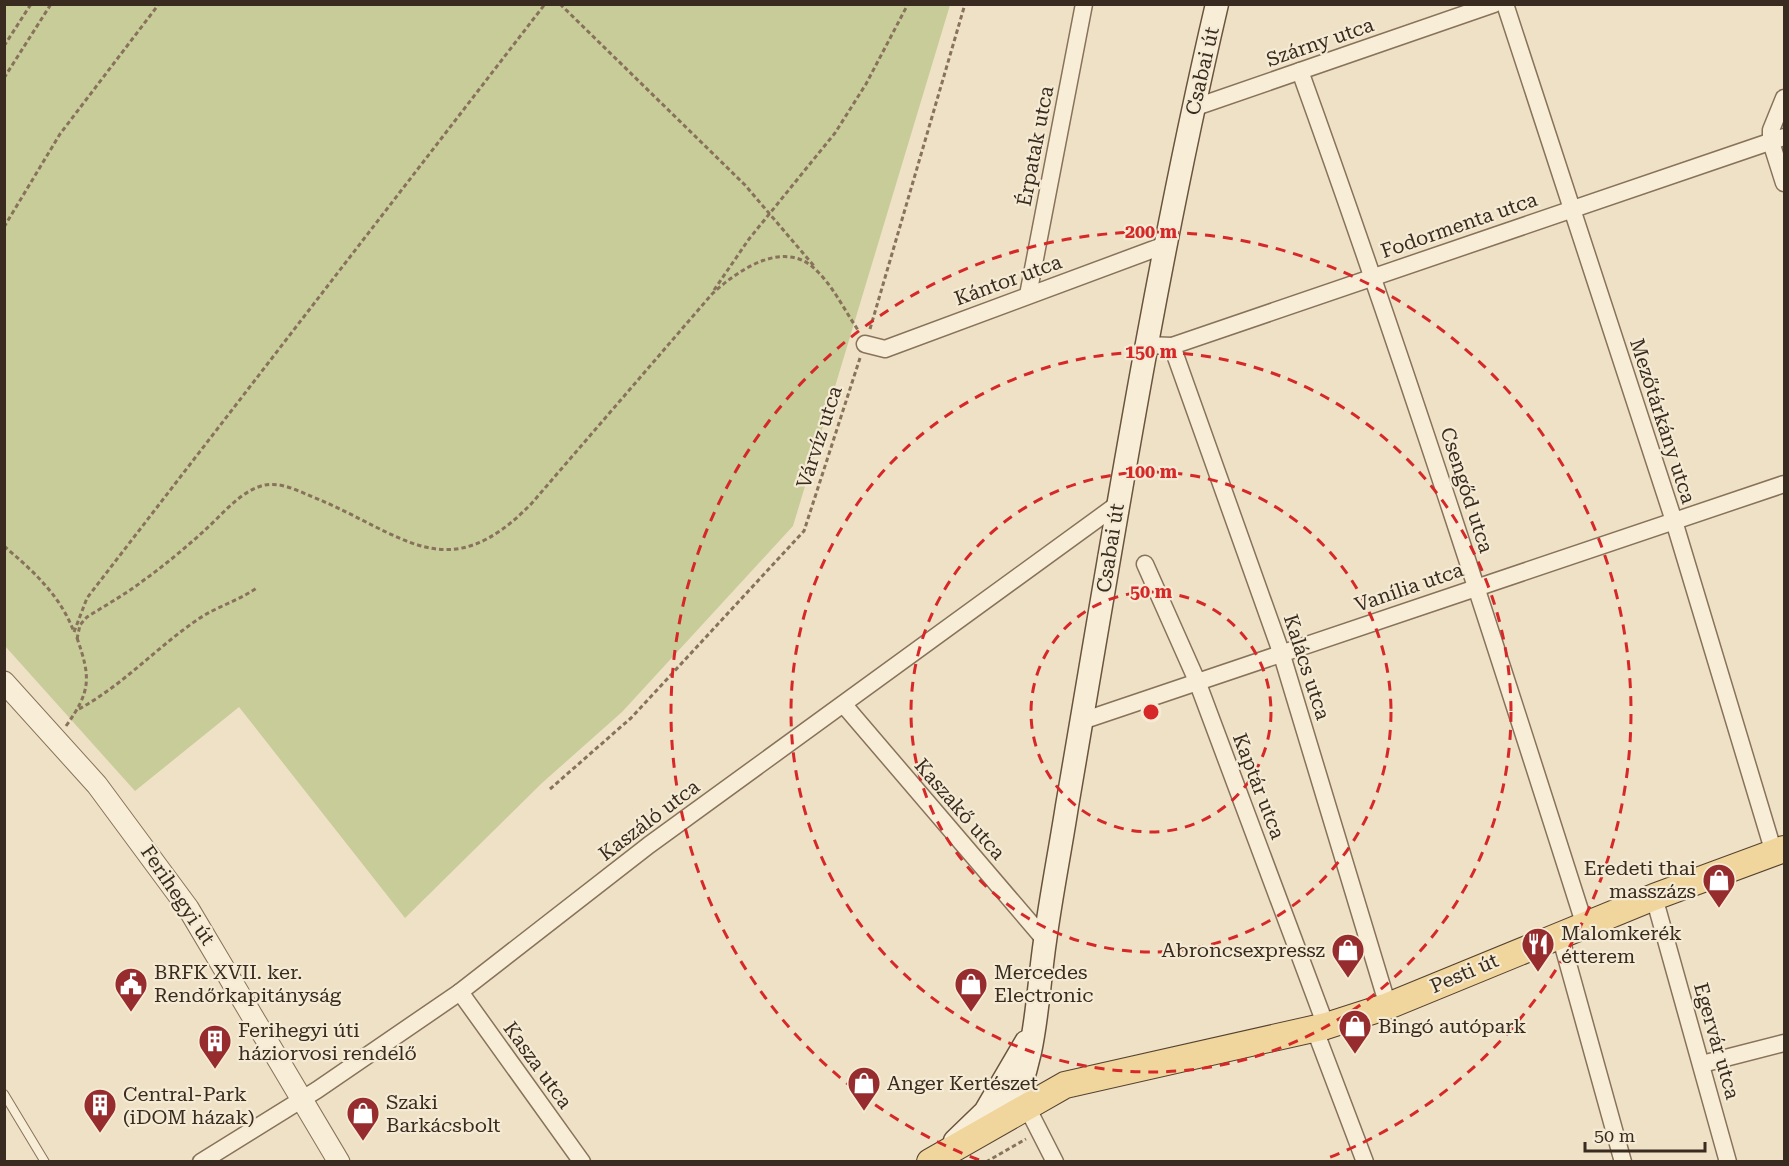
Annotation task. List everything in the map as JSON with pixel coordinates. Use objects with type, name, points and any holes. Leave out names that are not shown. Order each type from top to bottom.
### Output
[{"type":"main road","name":"Csabai út","points":[[1025,1121],[1027,1074],[1036,1025],[1045,940],[1118,504],[1165,245],[1217,4]]},
{"type":"main road","name":"Pesti út","points":[[1025,1121],[1047,1093],[1089,1077],[1136,1069],[1320,1028],[1388,1006],[1654,897],[1779,851]]},
{"type":"main road","name":"Csabai út","points":[[936,1158],[991,1104],[1036,1025]]},
{"type":"main road","name":"Pesti út","points":[[936,1158],[1025,1121],[1136,1069]]},
{"type":"main road","points":[[1027,1074],[1047,1093]]},
{"type":"street","name":"Érpatak utca","points":[[1028,295],[1084,4]]},
{"type":"street","name":"Szárny utca","points":[[1193,108],[1494,4]]},
{"type":"street","name":"Mezőtárkány utca","points":[[1504,4],[1674,521],[1779,851]]},
{"type":"street","name":"Csengőd utca","points":[[1300,71],[1374,276],[1477,587],[1585,926]]},
{"type":"street","points":[[1785,98],[1771,130],[1778,139],[1785,183]]},
{"type":"street","name":"Fodormenta utca","points":[[1146,345],[1172,346],[1778,139]]},
{"type":"street","name":"Kántor utca","points":[[865,342],[885,349],[1165,245]]},
{"type":"street","name":"Kalács utca","points":[[1172,346],[1281,652],[1388,1006]]},
{"type":"street","name":"Vanília utca","points":[[1082,721],[1281,652],[1785,484]]},
{"type":"street","name":"Kaszáló utca","points":[[201,1161],[303,1098],[460,992],[649,845],[1118,504]]},
{"type":"street","name":"Kaptár utca","points":[[1145,564],[1197,681],[1365,1161]]},
{"type":"street","name":"Ferihegyi út","points":[[4,682],[57,740],[139,838],[188,908],[339,1161]]},
{"type":"street","name":"Kaszakő utca","points":[[844,705],[1045,940]]},
{"type":"street","name":"Egervár utca","points":[[1654,897],[1728,1161]]},
{"type":"street","points":[[1560,935],[1623,1161]]},
{"type":"street","name":"Kasza utca","points":[[460,992],[582,1161]]},
{"type":"street","points":[[1702,1064],[1785,1043]]},
{"type":"street","points":[[1025,1121],[1055,1161]]},
{"type":"lane","points":[[4,1094],[45,1161]]},
{"type":"path","points":[[4,46],[31,4]]},
{"type":"path","points":[[4,78],[51,4]]},
{"type":"path","points":[[4,227],[60,134],[159,4]]},
{"type":"path","points":[[74,632],[87,598],[544,4]]},
{"type":"path","points":[[560,4],[654,94],[770,213],[823,278],[865,342]]},
{"type":"path","points":[[77,639],[80,625],[87,617],[143,581],[243,496],[262,486],[287,486],[346,510],[421,548],[449,550],[489,539],[506,527],[532,503],[712,294],[770,213],[793,188],[835,133],[866,84],[908,4]]},
{"type":"path","name":"Várvíz utca","points":[[550,789],[631,718],[804,531],[889,270],[965,4]]},
{"type":"path","points":[[712,294],[737,273],[774,257],[785,256],[804,261],[823,278]]},
{"type":"path","points":[[4,546],[39,576],[65,609],[77,639],[89,681],[77,710],[57,740]]},
{"type":"path","points":[[77,710],[115,687],[197,619],[216,607],[242,598],[258,587]]},
{"type":"path","points":[[986,1161],[1025,1121]]},
{"type":"green space","points":[[4,5],[950,5],[793,526],[622,712],[542,783],[405,918],[239,707],[135,791],[5,646]]},
{"type":"place","name":"Eredeti thai masszázs","points":[[1719,909]]},
{"type":"place","name":"Malomkerék étterem","points":[[1538,973]]},
{"type":"place","name":"Abroncsexpressz","points":[[1348,979]]},
{"type":"place","name":"BRFK XVII. ker. Rendőrkapitányság","points":[[131,1013]]},
{"type":"place","name":"Mercedes Electronic","points":[[971,1013]]},
{"type":"place","name":"Bingó autópark","points":[[1355,1055]]},
{"type":"place","name":"Ferihegyi úti háziorvosi rendelő","points":[[215,1070]]},
{"type":"place","name":"Anger Kertészet","points":[[864,1112]]},
{"type":"place","name":"Central-Park (iDOM házak)","points":[[100,1134]]},
{"type":"place","name":"Szaki Barkácsbolt","points":[[363,1142]]}]
